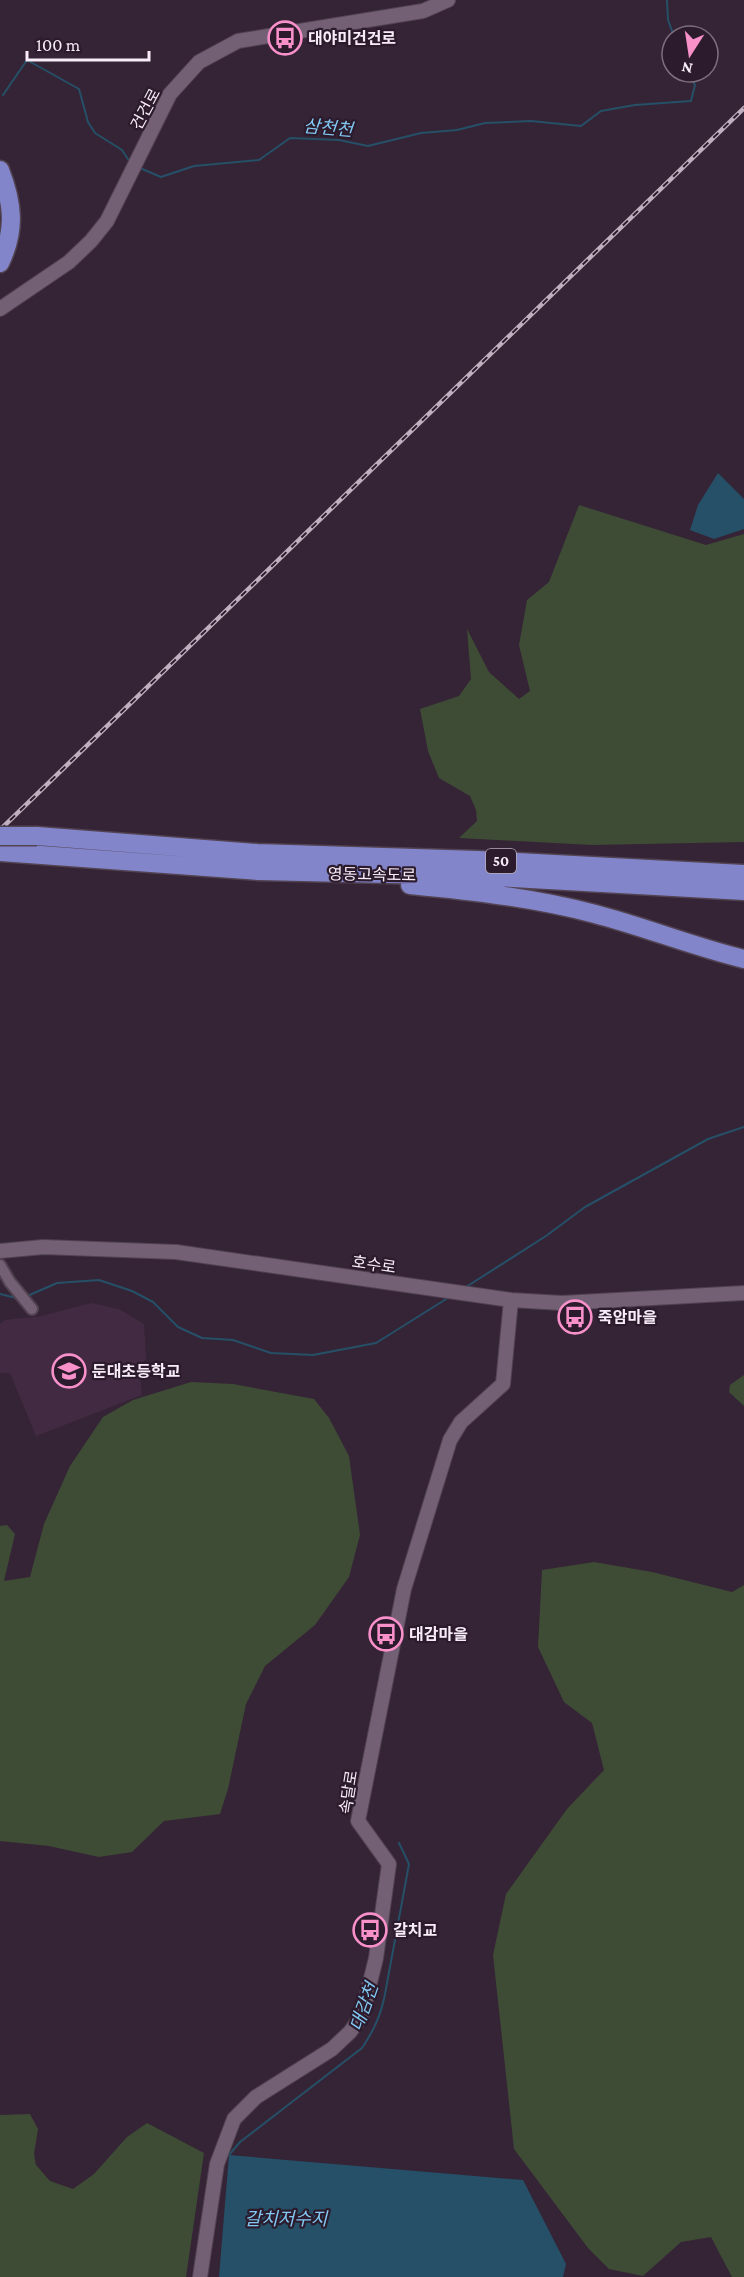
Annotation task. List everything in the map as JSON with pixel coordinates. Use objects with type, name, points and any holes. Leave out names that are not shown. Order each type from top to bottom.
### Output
[{"type":"highway","points":[[0,170],[6,185],[12,218],[8,248],[0,263]]},
{"type":"highway","points":[[0,212],[0,226]]},
{"type":"highway","name":"영동고속도로","points":[[0,836],[37,836],[257,854],[466,860],[744,874]]},
{"type":"highway","name":"영동고속도로","points":[[0,852],[259,871],[478,876],[744,891]]},
{"type":"highway","points":[[659,869],[744,861]]},
{"type":"highway","points":[[259,871],[447,889],[549,904],[621,920],[744,959]]},
{"type":"street","name":"건건로","points":[[0,309],[69,262],[91,241],[107,221],[170,94],[199,62],[238,41],[423,11],[448,0]]},
{"type":"street","name":"호수로","points":[[0,1251],[43,1247],[176,1252],[494,1298],[562,1303],[744,1293]]},
{"type":"street","points":[[0,1265],[10,1282],[32,1309]]},
{"type":"street","name":"속달로","points":[[200,2277],[217,2164],[234,2119],[256,2097],[332,2049],[351,2032],[362,2015],[368,1999],[389,1864],[358,1821],[398,1616],[404,1589],[450,1440],[461,1422],[503,1384],[511,1300]]},
{"type":"shaded area","name":"둔대초등학교","points":[[91,1303],[119,1309],[144,1324],[146,1358],[139,1369],[142,1395],[36,1436],[10,1373],[0,1373],[0,1324],[5,1320],[42,1316]]},
{"type":"green space","points":[[579,505],[706,545],[744,534],[744,842],[592,845],[459,838],[477,821],[476,810],[470,796],[439,778],[428,751],[420,709],[459,696],[471,679],[467,629],[489,672],[519,699],[530,691],[519,645],[527,600],[549,582]]},
{"type":"green space","points":[[744,1375],[744,1406],[729,1392],[730,1385]]},
{"type":"green space","points":[[191,1382],[233,1384],[314,1399],[329,1418],[349,1456],[360,1535],[349,1577],[315,1625],[265,1666],[246,1704],[228,1789],[220,1814],[164,1821],[132,1852],[99,1857],[49,1846],[0,1841],[0,1526],[7,1525],[15,1534],[4,1581],[30,1577],[44,1524],[70,1466],[103,1417],[133,1400]]},
{"type":"green space","points":[[594,1562],[652,1572],[732,1592],[744,1585],[744,2277],[732,2277],[711,2237],[681,2242],[643,2276],[609,2269],[588,2248],[514,2149],[493,1955],[506,1894],[567,1809],[604,1770],[592,1723],[564,1702],[538,1647],[542,1570]]},
{"type":"green space","points":[[30,2114],[38,2129],[34,2154],[36,2165],[50,2181],[73,2189],[94,2174],[127,2137],[147,2123],[204,2153],[186,2277],[0,2277],[0,2115]]},
{"type":"water","points":[[718,473],[744,499],[744,529],[714,539],[690,530],[698,505]]},
{"type":"water","name":"갈치저수지","points":[[229,2155],[523,2180],[566,2264],[563,2277],[219,2277]]},
{"type":"waterway","name":"삼천천","points":[[667,0],[670,24]]},
{"type":"waterway","name":"삼천천","points":[[3,95],[27,60],[79,89],[88,122],[95,133],[122,150],[130,162]]},
{"type":"waterway","name":"삼천천","points":[[140,168],[161,177],[194,166],[259,160],[290,138],[339,140],[368,146],[421,133],[457,130],[485,123],[531,121],[581,126],[601,111],[635,105],[691,101],[695,84]]},
{"type":"waterway","points":[[466,1287],[546,1236],[585,1207],[708,1139],[744,1127]]},
{"type":"waterway","points":[[25,1297],[57,1283],[99,1280],[132,1291],[153,1302],[178,1327],[202,1338],[233,1340],[271,1353],[313,1355],[376,1343],[451,1296]]},
{"type":"waterway","points":[[0,1294],[20,1299]]},
{"type":"waterway","name":"대감천","points":[[229,2155],[240,2142],[362,2048],[370,2035],[383,2002],[409,1864],[399,1843]]},
{"type":"railway","points":[[0,830],[744,108]]},
{"type":"place","name":"대야미건건로","points":[[285,38]]},
{"type":"place","name":"죽암마을","points":[[575,1317]]},
{"type":"place","name":"둔대초등학교","points":[[69,1371]]},
{"type":"place","name":"대감마을","points":[[386,1634]]},
{"type":"place","name":"갈치교","points":[[370,1930]]}]
